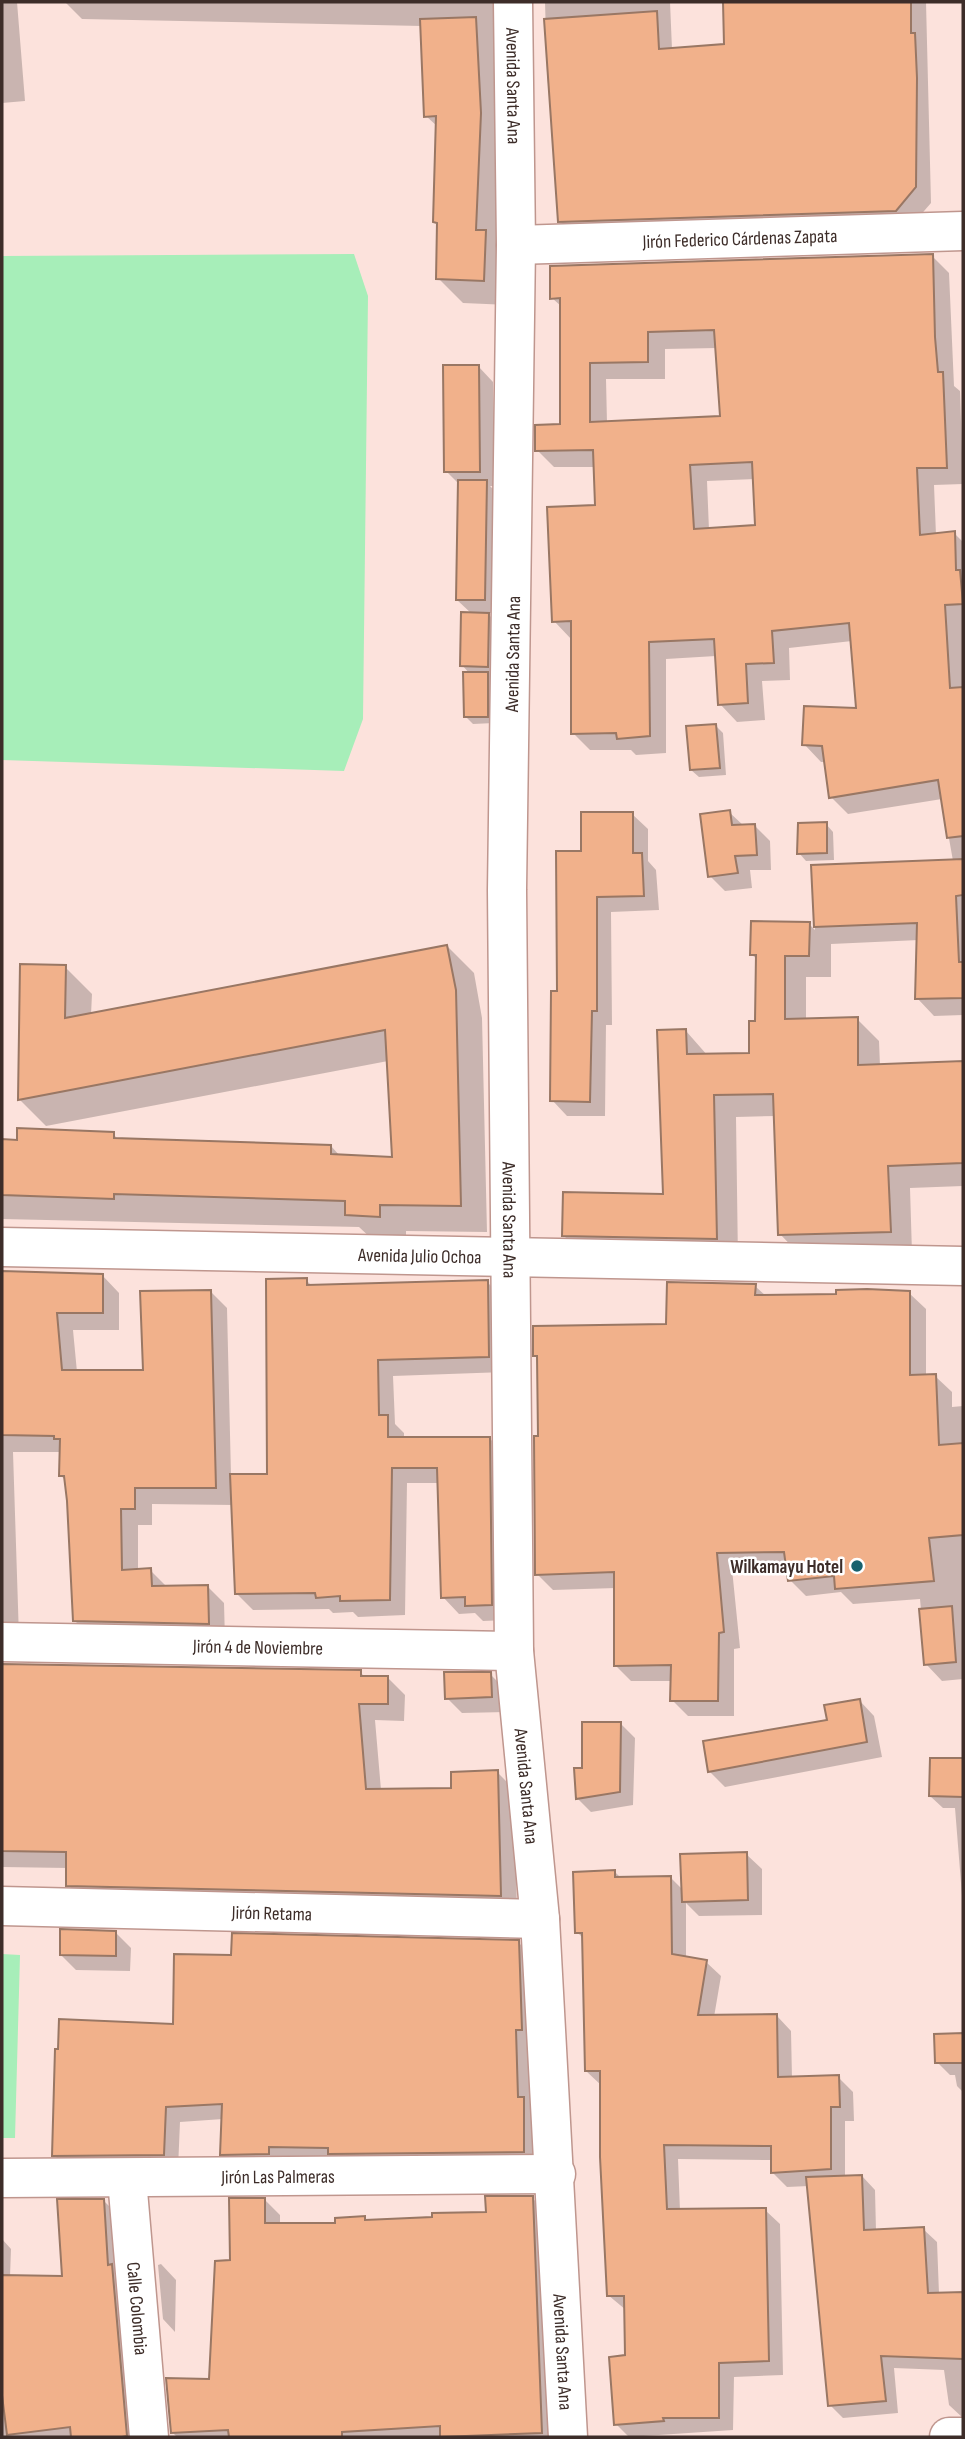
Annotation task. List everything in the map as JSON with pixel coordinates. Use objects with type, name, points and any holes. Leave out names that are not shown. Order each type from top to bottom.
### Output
[{"type":"street","name":"Avenida Santa Ana","points":[[513,2],[516,244],[508,890],[514,1651],[540,1919],[556,2174],[568,2437]]},
{"type":"street","name":"Jirón Federico Cárdenas Zapata","points":[[516,244],[963,230]]},
{"type":"street","name":"Avenida Julio Ochoa","points":[[2,1247],[963,1266]]},
{"type":"street","name":"Jirón 4 de Noviembre","points":[[2,1642],[514,1651]]},
{"type":"street","name":"Jirón Retama","points":[[2,1906],[540,1919]]},
{"type":"street","name":"Jirón Las Palmeras","points":[[2,2178],[556,2174]]},
{"type":"street","name":"Calle Colombia","points":[[127,2179],[149,2437]]},
{"type":"street","points":[[949,2437],[960,2437]]},
{"type":"green space","points":[[354,254],[368,296],[363,719],[344,771],[2,760],[2,256]]},
{"type":"green space","points":[[2,1954],[20,1955],[15,2138],[2,2138]]},
{"type":"building","points":[[723,2],[911,2],[911,33],[915,33],[917,78],[916,187],[896,211],[558,222],[544,19],[657,11],[659,49],[724,44]]},
{"type":"building","points":[[476,17],[481,113],[476,230],[486,230],[484,281],[436,279],[437,223],[433,222],[436,116],[424,117],[420,19]]},
{"type":"building","points":[[933,254],[935,337],[938,372],[943,372],[947,468],[917,468],[920,535],[955,531],[956,570],[960,570],[963,604],[945,605],[950,688],[963,687],[963,836],[947,838],[938,780],[829,798],[822,746],[802,745],[804,706],[856,708],[849,623],[772,631],[774,663],[746,664],[748,703],[718,705],[714,639],[649,642],[650,736],[617,739],[616,733],[571,734],[571,621],[552,622],[547,507],[595,505],[593,450],[535,451],[535,425],[560,424],[560,298],[550,299],[550,266]],"holes":[[[714,330],[720,416],[590,422],[590,363],[648,362],[648,332]],[[752,462],[755,525],[694,529],[690,465]]]},
{"type":"building","points":[[443,365],[479,365],[480,472],[444,472]]},
{"type":"building","points":[[458,480],[487,480],[485,600],[456,600]]},
{"type":"building","points":[[461,612],[489,613],[488,667],[460,666]]},
{"type":"building","points":[[463,672],[488,672],[488,717],[464,717]]},
{"type":"building","points":[[716,724],[720,768],[690,770],[686,726]]},
{"type":"building","points":[[730,810],[732,825],[755,824],[757,855],[735,856],[738,873],[708,877],[700,814]]},
{"type":"building","points":[[581,812],[633,812],[633,853],[642,853],[644,896],[597,897],[597,1011],[592,1011],[590,1102],[550,1101],[551,991],[557,991],[556,851],[581,851]]},
{"type":"building","points":[[827,822],[827,853],[797,854],[798,823]]},
{"type":"building","points":[[963,859],[963,895],[956,896],[959,962],[963,962],[963,998],[915,999],[917,923],[814,927],[811,865]]},
{"type":"building","points":[[751,921],[810,922],[809,956],[785,956],[785,1019],[858,1017],[858,1065],[963,1061],[963,1163],[888,1166],[891,1232],[778,1235],[773,1094],[714,1095],[717,1239],[562,1236],[563,1192],[663,1194],[657,1030],[686,1029],[687,1054],[749,1053],[749,1021],[755,1021],[756,955],[750,955]]},
{"type":"building","points":[[447,945],[456,990],[461,1206],[380,1205],[380,1217],[345,1215],[345,1201],[114,1194],[114,1199],[2,1195],[2,1139],[17,1140],[17,1128],[114,1132],[114,1138],[331,1145],[331,1154],[392,1157],[385,1030],[18,1100],[20,964],[66,965],[65,1018]]},
{"type":"building","points":[[2,1271],[103,1274],[103,1313],[57,1313],[62,1370],[143,1370],[140,1291],[211,1290],[216,1488],[135,1488],[135,1509],[121,1509],[122,1570],[151,1568],[152,1586],[208,1585],[209,1624],[73,1621],[67,1501],[64,1476],[59,1476],[60,1439],[54,1439],[54,1436],[2,1435]]},
{"type":"building","points":[[307,1278],[307,1285],[488,1280],[489,1357],[378,1360],[379,1415],[388,1415],[388,1437],[490,1437],[492,1605],[465,1606],[465,1597],[441,1598],[437,1468],[392,1468],[390,1600],[340,1601],[340,1596],[316,1598],[315,1593],[235,1594],[230,1474],[267,1474],[266,1279]]},
{"type":"building","points":[[667,1282],[756,1284],[755,1295],[836,1294],[836,1290],[867,1289],[910,1291],[910,1375],[936,1374],[939,1445],[963,1443],[963,1535],[929,1538],[934,1581],[835,1589],[834,1576],[788,1581],[784,1552],[717,1553],[724,1632],[719,1633],[718,1701],[670,1701],[671,1665],[614,1666],[614,1572],[535,1575],[534,1436],[538,1436],[537,1356],[533,1356],[533,1326],[666,1324]]},
{"type":"building","points":[[952,1606],[956,1662],[924,1665],[919,1609]]},
{"type":"building","points":[[2,1664],[361,1670],[361,1676],[388,1676],[388,1704],[359,1704],[366,1789],[451,1788],[451,1772],[498,1770],[501,1896],[66,1886],[66,1852],[2,1851]]},
{"type":"building","points":[[444,1672],[491,1672],[492,1697],[445,1699]]},
{"type":"building","points":[[860,1699],[867,1742],[708,1772],[703,1741],[827,1720],[824,1705]]},
{"type":"building","points":[[582,1722],[621,1722],[620,1792],[576,1799],[574,1768],[582,1768]]},
{"type":"building","points":[[930,1758],[963,1758],[963,1797],[929,1796]]},
{"type":"building","points":[[747,1852],[748,1900],[682,1902],[680,1854]]},
{"type":"building","points":[[615,1870],[615,1877],[671,1876],[672,1954],[707,1960],[698,2015],[777,2014],[778,2077],[839,2075],[840,2107],[831,2107],[831,2169],[771,2173],[771,2146],[664,2145],[667,2209],[766,2208],[769,2361],[719,2363],[719,2418],[663,2418],[664,2421],[614,2425],[609,2357],[625,2355],[624,2296],[607,2296],[600,2157],[600,2071],[585,2071],[582,1933],[575,1933],[573,1872]]},
{"type":"building","points":[[60,1929],[116,1931],[116,1956],[60,1955]]},
{"type":"building","points":[[232,1933],[519,1940],[522,2030],[516,2030],[518,2097],[524,2097],[524,2152],[328,2154],[328,2148],[269,2147],[269,2154],[220,2155],[222,2104],[166,2107],[164,2155],[52,2156],[55,2049],[58,2049],[59,2019],[173,2024],[174,1954],[231,1955]]},
{"type":"building","points":[[963,2033],[963,2063],[935,2063],[934,2034]]},
{"type":"building","points":[[862,2175],[864,2230],[924,2227],[928,2293],[963,2292],[963,2359],[881,2356],[886,2401],[828,2406],[806,2177]]},
{"type":"building","points":[[485,2196],[533,2196],[542,2433],[440,2437],[440,2426],[342,2432],[342,2437],[229,2437],[228,2430],[171,2433],[166,2378],[209,2379],[215,2261],[230,2260],[229,2198],[265,2198],[265,2223],[335,2223],[335,2218],[365,2216],[365,2220],[432,2217],[432,2213],[486,2212]]},
{"type":"building","points":[[57,2199],[104,2199],[108,2265],[112,2264],[127,2436],[71,2437],[70,2427],[7,2435],[2,2395],[2,2275],[62,2276]]},
{"type":"place","name":"Wilkamayu Hotel","points":[[857,1566]]}]
